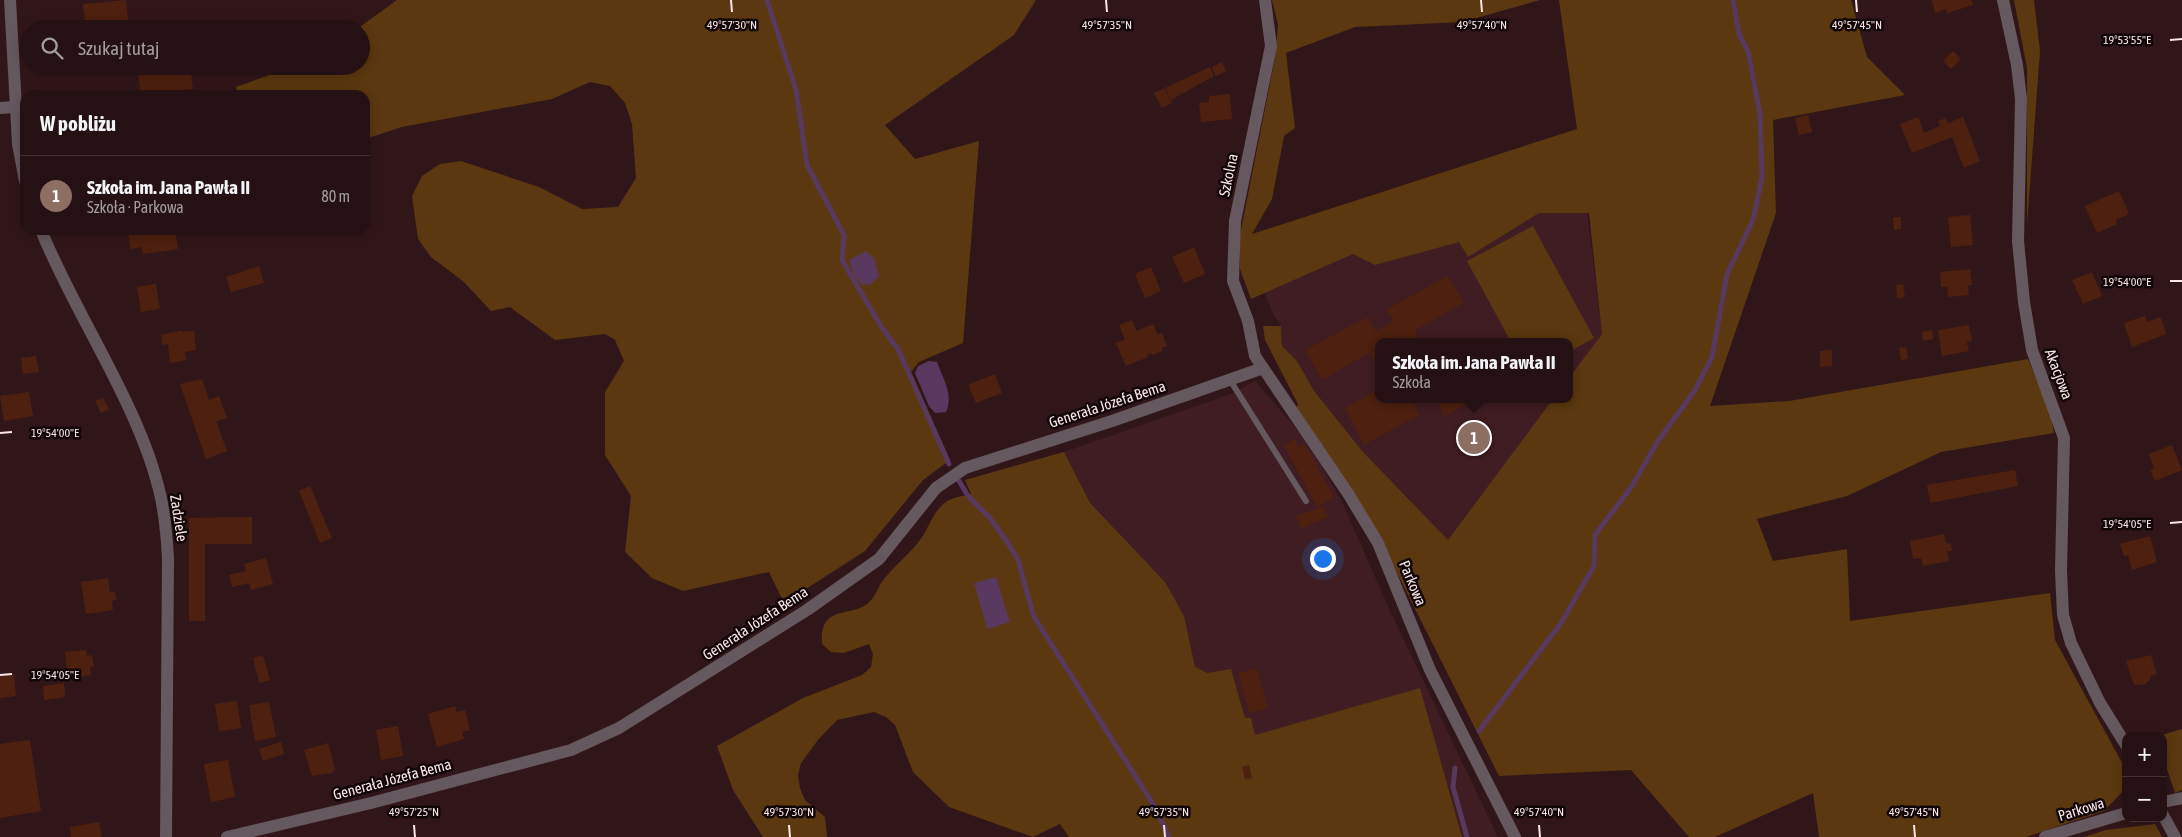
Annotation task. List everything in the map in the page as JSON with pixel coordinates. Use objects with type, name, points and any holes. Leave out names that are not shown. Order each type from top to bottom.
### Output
[{"type":"street","points":[[10,0],[15,107],[20,155]]},
{"type":"street","name":"Szkolna","points":[[1255,356],[1248,320],[1234,281],[1235,221],[1270,46],[1265,0]]},
{"type":"street","name":"Akacjowa","points":[[2003,0],[2017,65],[2021,99],[2018,241],[2024,302],[2032,350],[2064,438],[2065,461],[2060,570],[2063,615],[2070,643],[2100,703],[2122,739]]},
{"type":"street","points":[[0,108],[15,107]]},
{"type":"street","name":"Zadziele","points":[[42,235],[60,274],[132,415],[161,496],[168,559],[166,837]]},
{"type":"street","name":"Parkowa","points":[[1255,356],[1349,495],[1378,543],[1430,670],[1515,837]]},
{"type":"street","name":"Generała Józefa Bema","points":[[227,837],[571,750],[619,728],[807,610],[878,559],[936,488],[965,468],[1112,421],[1263,368]]},
{"type":"street","points":[[2167,801],[2182,798]]},
{"type":"street","name":"Parkowa","points":[[2045,837],[2122,814]]},
{"type":"street","points":[[2167,822],[2175,837]]},
{"type":"lane","points":[[1230,380],[1306,501]]},
{"type":"shaded area","points":[[397,0],[1036,0],[1014,35],[885,125],[915,159],[979,141],[963,343],[919,362],[911,372],[950,460],[923,480],[865,551],[784,603],[769,572],[683,591],[652,578],[625,552],[631,496],[605,455],[605,392],[624,361],[615,340],[605,334],[555,340],[510,307],[491,311],[464,282],[431,257],[418,239],[412,196],[422,176],[440,164],[461,161],[539,187],[582,209],[618,207],[636,178],[632,124],[625,103],[610,86],[590,82],[552,99],[402,127],[370,137],[370,90],[237,90],[236,87],[270,75],[370,75],[369,20]]},
{"type":"shaded area","points":[[1272,0],[1540,0],[1462,22],[1355,27],[1286,53],[1295,128],[1284,136],[1272,199],[1252,234],[1577,129],[1559,0],[1851,0],[1867,57],[1905,95],[1773,120],[1776,213],[1710,406],[1789,401],[2028,359],[2050,411],[2054,433],[1941,452],[1847,496],[1757,519],[1773,561],[1847,549],[1850,621],[2050,593],[2055,640],[2122,763],[2122,792],[2104,811],[2026,837],[1819,837],[1813,793],[1715,837],[1689,837],[1631,770],[1499,776],[1380,539],[1296,409],[1298,404],[1265,340],[1263,326],[1281,326],[1282,346],[1297,361],[1314,391],[1363,452],[1448,540],[1550,403],[1573,403],[1573,373],[1602,334],[1589,213],[1539,213],[1468,257],[1459,242],[1375,265],[1353,254],[1251,299],[1240,269],[1240,235],[1275,58],[1278,25]]},
{"type":"shaded area","points":[[2014,0],[2034,0],[2040,51],[2027,225],[2027,68]]},
{"type":"shaded area","points":[[1577,129],[1602,334],[1474,713],[1297,361],[1282,346],[1281,326],[1274,316],[1265,294],[1251,235]]},
{"type":"shaded area","points":[[1533,226],[1594,338],[1573,350],[1573,338],[1509,338],[1467,261]]},
{"type":"shaded area","points":[[866,251],[874,258],[879,276],[870,285],[861,284],[854,275],[849,260]]},
{"type":"shaded area","points":[[929,361],[937,362],[947,387],[949,399],[946,412],[935,413],[929,406],[915,373],[918,366]]},
{"type":"shaded area","points":[[1255,381],[1309,443],[1343,504],[1390,611],[1498,837],[1244,837],[965,480],[1064,452],[1231,394]]},
{"type":"shaded area","points":[[1064,452],[1090,503],[1165,582],[1184,616],[1195,667],[1207,673],[1231,669],[1245,718],[1251,718],[1255,735],[1420,688],[1462,837],[1069,837],[1060,824],[1033,837],[949,807],[913,772],[895,725],[886,717],[874,712],[837,720],[818,740],[801,763],[798,775],[800,788],[805,800],[825,817],[827,837],[763,837],[733,790],[717,746],[803,698],[862,675],[871,667],[873,654],[869,644],[844,653],[831,652],[822,644],[823,630],[826,622],[832,616],[857,609],[872,599],[884,579],[920,540],[934,515],[942,506],[951,499],[971,494],[965,480]]},
{"type":"shaded area","points":[[996,577],[1010,622],[987,629],[974,583]]},
{"type":"shaded area","points":[[2182,729],[2182,790],[2175,793],[2167,769],[2167,734]]},
{"type":"shaded area","points":[[2155,824],[2162,837],[2084,837],[2106,830]]},
{"type":"building","points":[[126,0],[128,20],[85,20],[83,4]]},
{"type":"building","points":[[1932,0],[1971,0],[1973,5],[1947,13],[1946,9],[1935,13]]},
{"type":"building","points":[[1953,51],[1961,59],[1951,69],[1943,61]]},
{"type":"building","points":[[1222,62],[1226,71],[1216,76],[1212,67]]},
{"type":"building","points":[[1210,67],[1214,76],[1171,100],[1165,88]]},
{"type":"building","points":[[138,75],[191,75],[193,89],[140,90]]},
{"type":"building","points":[[1164,88],[1172,103],[1162,108],[1154,93]]},
{"type":"building","points":[[1230,94],[1232,119],[1201,122],[1199,103],[1209,102],[1209,96]]},
{"type":"building","points":[[1808,115],[1812,132],[1799,135],[1795,118]]},
{"type":"building","points":[[1918,117],[1924,133],[1940,126],[1938,121],[1946,118],[1948,123],[1963,117],[1980,161],[1964,168],[1952,137],[1912,153],[1900,124]]},
{"type":"building","points":[[2119,191],[2129,214],[2116,220],[2117,224],[2097,233],[2085,206]]},
{"type":"building","points":[[1970,215],[1973,245],[1951,247],[1948,217]]},
{"type":"building","points":[[1893,217],[1901,217],[1901,229],[1894,230]]},
{"type":"building","points":[[129,235],[176,235],[178,249],[143,254],[142,247],[130,249]]},
{"type":"building","points":[[1194,247],[1205,274],[1184,283],[1172,257]]},
{"type":"building","points":[[259,266],[264,283],[231,292],[226,277]]},
{"type":"building","points":[[1151,267],[1161,291],[1145,298],[1135,274]]},
{"type":"building","points":[[1970,269],[1972,285],[1968,285],[1969,295],[1948,297],[1947,287],[1941,287],[1940,272]]},
{"type":"building","points":[[2092,272],[2102,296],[2083,304],[2072,280]]},
{"type":"building","points":[[1448,276],[1464,303],[1415,330],[1419,338],[1375,338],[1375,363],[1369,353],[1322,380],[1305,350],[1367,317],[1376,332],[1394,321],[1387,309]]},
{"type":"building","points":[[156,284],[160,309],[141,312],[137,287]]},
{"type":"building","points":[[1903,284],[1905,297],[1897,298],[1896,285]]},
{"type":"building","points":[[2145,316],[2147,322],[2161,317],[2166,334],[2132,347],[2124,323]]},
{"type":"building","points":[[1132,320],[1137,331],[1153,324],[1158,335],[1162,333],[1167,346],[1162,348],[1163,351],[1152,355],[1151,353],[1147,355],[1148,357],[1126,366],[1116,343],[1125,340],[1119,325]]},
{"type":"building","points":[[1969,325],[1972,341],[1967,342],[1969,351],[1942,356],[1938,330]]},
{"type":"building","points":[[182,330],[182,332],[194,331],[196,350],[185,352],[186,360],[170,363],[168,344],[162,345],[161,335]]},
{"type":"building","points":[[1932,330],[1933,339],[1923,341],[1922,332]]},
{"type":"building","points":[[1906,347],[1908,359],[1901,360],[1899,348]]},
{"type":"building","points":[[1832,350],[1832,366],[1820,367],[1820,351]]},
{"type":"building","points":[[36,356],[39,372],[23,374],[21,358]]},
{"type":"building","points":[[995,374],[1002,393],[976,403],[968,385]]},
{"type":"building","points":[[202,379],[209,400],[219,396],[227,418],[216,421],[227,451],[206,459],[180,384]]},
{"type":"building","points":[[1375,391],[1375,403],[1413,403],[1419,415],[1364,445],[1345,408]]},
{"type":"building","points":[[29,392],[33,416],[4,421],[0,396]]},
{"type":"building","points":[[103,398],[109,409],[101,413],[95,401]]},
{"type":"building","points":[[1438,403],[1469,403],[1445,416]]},
{"type":"building","points":[[1295,439],[1299,447],[1305,444],[1334,498],[1317,507],[1284,445]]},
{"type":"building","points":[[2172,445],[2182,470],[2155,481],[2150,470],[2154,468],[2149,454]]},
{"type":"building","points":[[2015,470],[2018,486],[1930,503],[1927,485]]},
{"type":"building","points":[[310,486],[332,538],[320,543],[299,491]]},
{"type":"building","points":[[1323,506],[1328,517],[1301,529],[1296,516]]},
{"type":"building","points":[[252,517],[252,544],[205,544],[205,621],[189,621],[189,518]]},
{"type":"building","points":[[1944,534],[1946,544],[1951,543],[1952,551],[1947,551],[1949,561],[1923,566],[1921,558],[1913,559],[1910,541]]},
{"type":"building","points":[[2150,536],[2157,562],[2132,570],[2128,555],[2124,556],[2120,544]]},
{"type":"building","points":[[266,558],[273,584],[251,590],[249,583],[232,587],[229,575],[246,571],[244,564]]},
{"type":"building","points":[[108,578],[110,592],[115,592],[116,600],[112,601],[113,610],[86,614],[81,582]]},
{"type":"building","points":[[86,650],[87,656],[92,655],[94,666],[90,667],[91,675],[68,678],[65,652]]},
{"type":"building","points":[[263,655],[270,680],[259,683],[253,658]]},
{"type":"building","points":[[2151,655],[2157,674],[2150,676],[2151,679],[2145,684],[2134,685],[2126,661]]},
{"type":"building","points":[[1257,668],[1268,708],[1249,713],[1238,673]]},
{"type":"building","points":[[14,674],[16,696],[0,698],[0,676]]},
{"type":"building","points":[[64,683],[65,697],[44,700],[43,686]]},
{"type":"building","points":[[237,701],[241,728],[219,731],[215,704]]},
{"type":"building","points":[[269,702],[276,737],[255,741],[249,705]]},
{"type":"building","points":[[455,706],[457,712],[465,710],[470,730],[462,732],[464,739],[437,747],[428,714]]},
{"type":"building","points":[[398,726],[403,756],[381,760],[376,730]]},
{"type":"building","points":[[30,740],[41,811],[0,818],[0,744]]},
{"type":"building","points":[[281,742],[284,754],[263,761],[259,749]]},
{"type":"building","points":[[328,743],[335,769],[332,773],[312,776],[304,750]]},
{"type":"building","points":[[228,760],[235,797],[211,802],[204,764]]},
{"type":"building","points":[[1249,765],[1252,778],[1245,779],[1242,767]]},
{"type":"building","points":[[99,822],[102,837],[71,837],[70,827]]},
{"type":"waterway","points":[[767,0],[796,90],[807,165],[844,235],[842,260],[882,328],[898,349],[949,464]]},
{"type":"waterway","points":[[1479,731],[1561,623],[1594,566],[1595,535],[1632,486],[1658,441],[1695,390],[1712,357],[1727,274],[1753,220],[1762,177],[1760,114],[1748,51],[1739,34],[1733,0]]},
{"type":"waterway","points":[[959,481],[968,496],[990,518],[1010,546],[1018,560],[1034,617],[1155,807],[1169,837]]},
{"type":"waterway","points":[[1455,768],[1453,787],[1467,837]]},
{"type":"place","name":"Szkoła im. Jana Pawła II","points":[[1474,438]]}]
